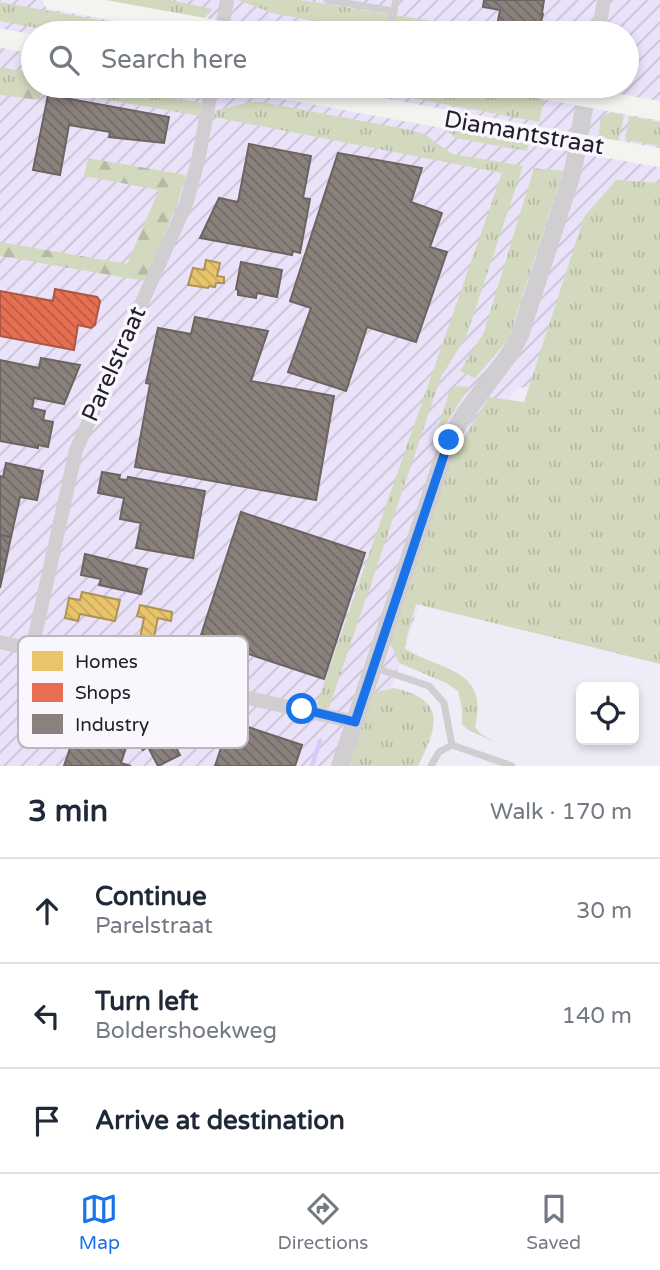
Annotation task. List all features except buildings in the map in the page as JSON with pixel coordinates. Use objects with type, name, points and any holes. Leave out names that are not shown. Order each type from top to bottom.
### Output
[{"type":"main road","points":[[52,0],[166,21]]},
{"type":"main road","points":[[0,38],[21,42]]},
{"type":"main road","name":"Diamantstraat","points":[[331,98],[660,158]]},
{"type":"main road","name":"Diamantstraat","points":[[610,98],[660,111]]},
{"type":"street","points":[[226,21],[227,0]]},
{"type":"street","points":[[600,21],[604,0]]},
{"type":"street","name":"Parelstraat","points":[[35,636],[76,450],[186,204],[210,98]]},
{"type":"street","points":[[340,766],[449,440],[464,415],[511,352],[528,314],[573,171],[586,98]]},
{"type":"street","points":[[0,642],[18,646]]},
{"type":"street","points":[[248,698],[355,722]]},
{"type":"lane","points":[[327,0],[394,11]]},
{"type":"lane","points":[[392,21],[396,0]]},
{"type":"lane","points":[[373,667],[429,687],[444,703],[452,745]]},
{"type":"lane","points":[[431,766],[439,752],[452,745],[512,766]]},
{"type":"shaded area","points":[[0,0],[660,0],[660,375],[516,388],[463,471],[366,766],[0,766]]},
{"type":"green space","points":[[86,0],[170,0],[213,9],[201,21]]},
{"type":"green space","points":[[238,0],[300,0],[432,21],[315,21],[272,13]]},
{"type":"green space","points":[[0,2],[104,21],[21,21],[21,25],[0,21]]},
{"type":"green space","points":[[0,67],[21,71],[21,85],[0,81]]},
{"type":"green space","points":[[0,81],[21,84],[21,98],[0,95]]},
{"type":"green space","points":[[97,98],[173,98],[201,103],[200,116]]},
{"type":"green space","points":[[412,98],[544,99],[539,122]]},
{"type":"green space","points":[[249,102],[262,102],[410,130],[424,134],[452,154],[523,166],[466,337],[441,377],[329,708],[316,706],[502,173],[214,117],[215,111]]},
{"type":"green space","points":[[611,112],[624,115],[618,142],[606,139],[599,132],[601,117]]},
{"type":"green space","points":[[629,116],[660,122],[660,146],[625,140]]},
{"type":"green space","points":[[435,120],[530,137],[527,151],[456,138]]},
{"type":"green space","points":[[88,158],[186,175],[179,199],[145,281],[0,256],[0,242],[127,264],[159,190],[84,176]]},
{"type":"green space","points":[[534,168],[563,171],[508,340],[475,378],[460,371],[484,332]]},
{"type":"green space","points":[[616,180],[660,183],[660,664],[416,604],[404,648],[446,667],[468,682],[475,693],[478,707],[475,727],[495,742],[468,730],[462,724],[458,691],[399,663],[389,641],[442,473],[489,397],[524,402],[584,217]]},
{"type":"green space","points":[[458,386],[469,387],[432,446],[450,390]]},
{"type":"green space","points":[[394,688],[423,700],[430,707],[433,716],[430,739],[418,766],[350,766],[373,693]]},
{"type":"waterway","points":[[312,766],[320,741]]},
{"type":"route","points":[[302,709],[355,722],[449,440]]}]
